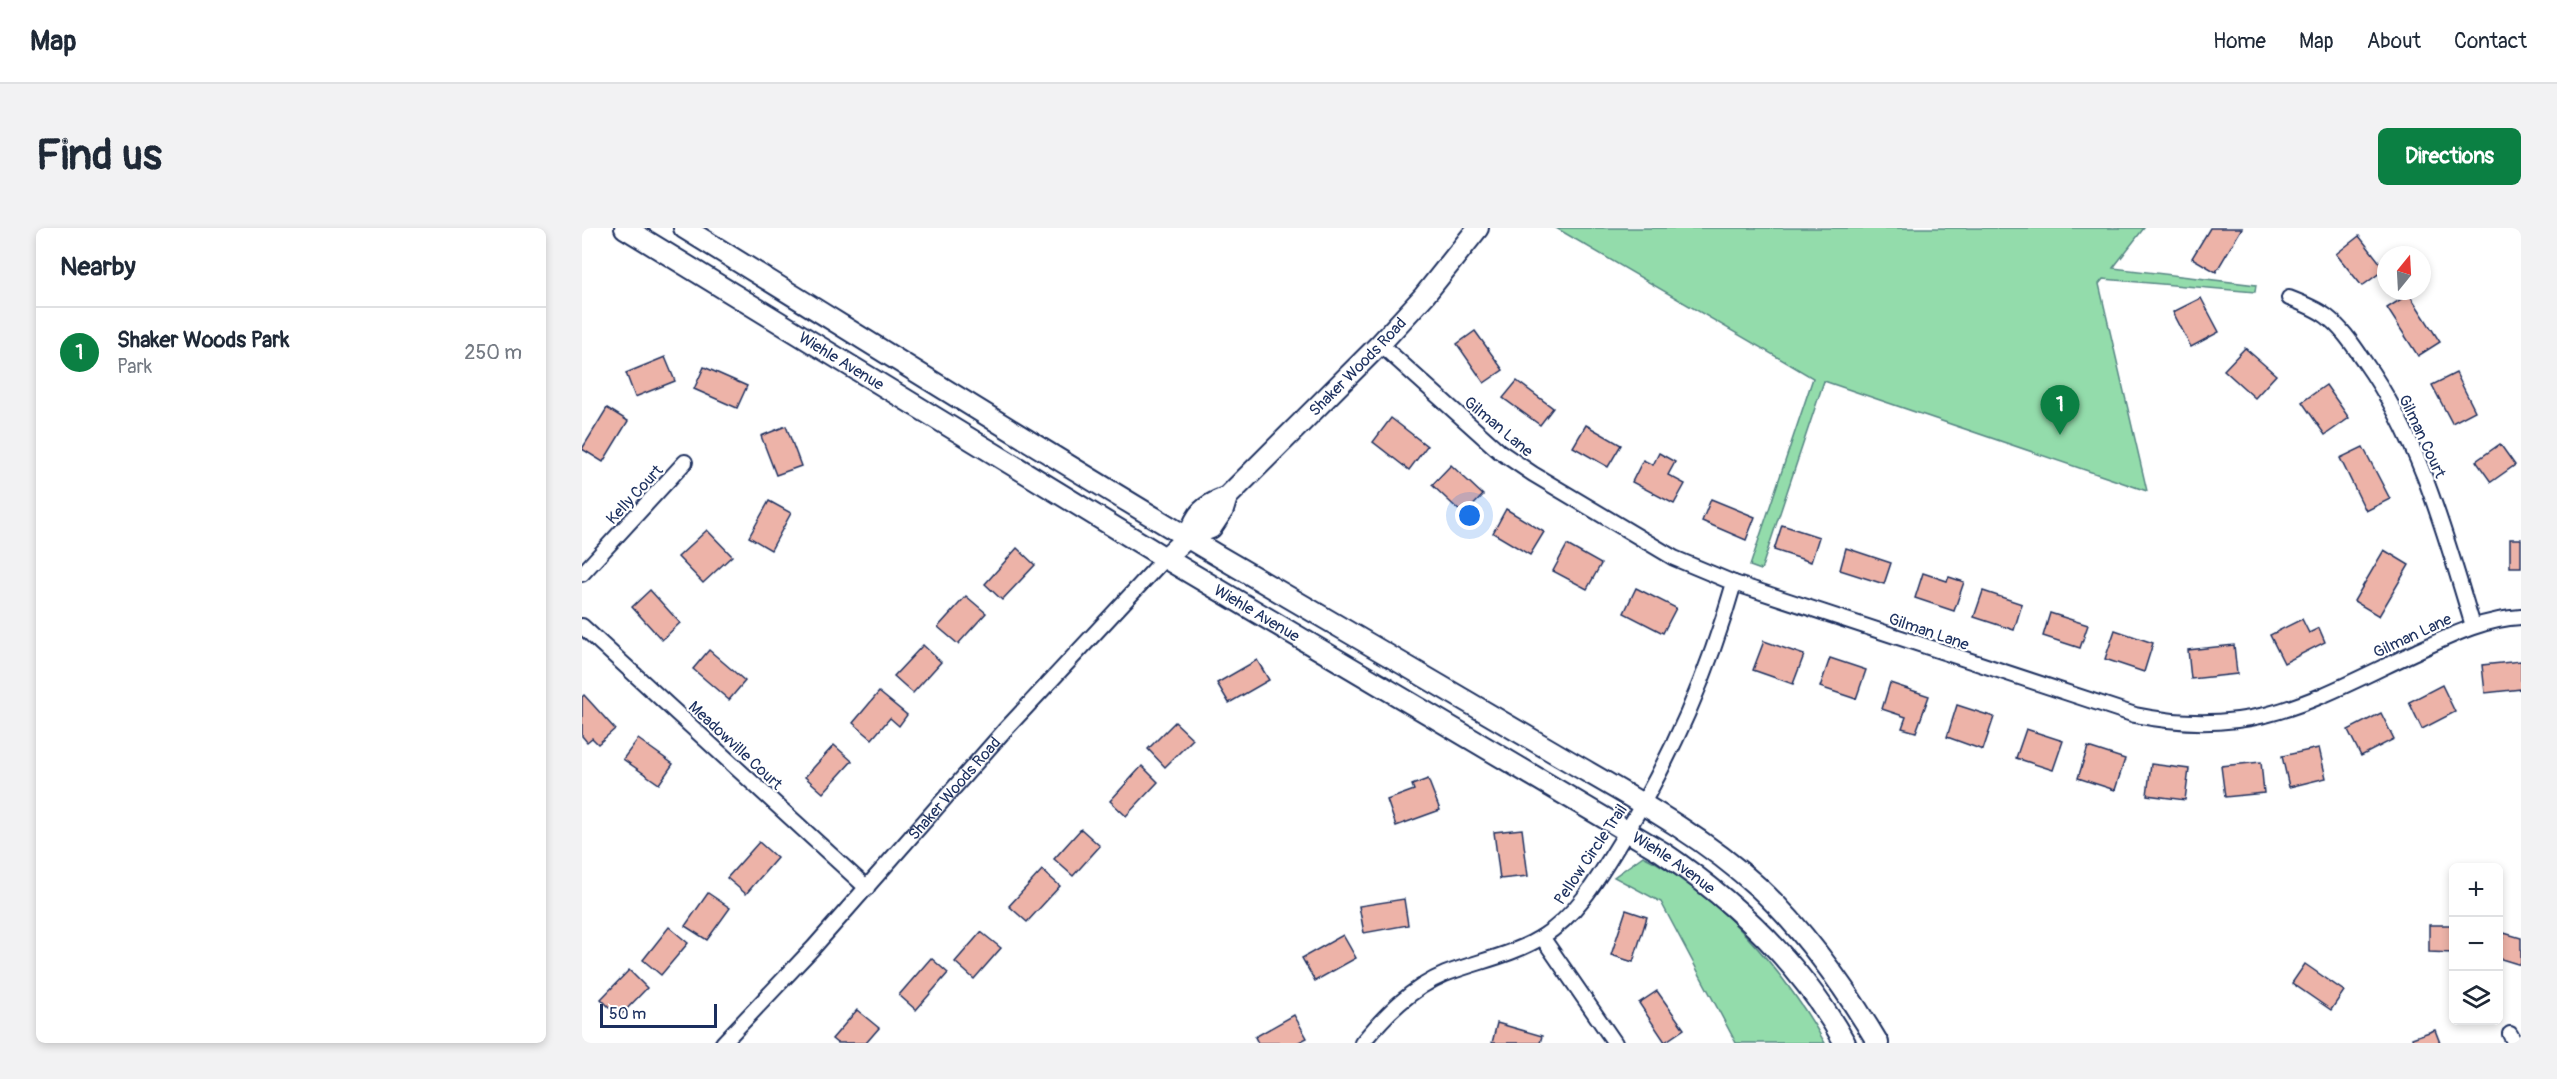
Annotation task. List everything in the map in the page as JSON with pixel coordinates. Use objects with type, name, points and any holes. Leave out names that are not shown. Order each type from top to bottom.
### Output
[{"type":"main road","name":"Wiehle Avenue","points":[[625,228],[1165,558],[1689,870],[1742,913],[1793,968],[1821,1004],[1845,1043]]},
{"type":"main road","name":"Wiehle Avenue","points":[[684,228],[1188,537],[1643,805],[1727,861],[1776,905],[1817,952],[1851,998],[1878,1043]]},
{"type":"main road","name":"Shaker Woods Road","points":[[1165,558],[1188,537],[1195,518],[1209,504],[1227,497],[1380,344],[1424,296],[1478,228]]},
{"type":"street","name":"Gilman Court","points":[[2289,298],[2307,305],[2336,324],[2376,379],[2399,418],[2420,463],[2474,626]]},
{"type":"street","name":"Gilman Lane","points":[[1380,344],[1499,451],[1533,474],[1674,558],[1734,583],[2134,716],[2177,723],[2235,722],[2266,716],[2300,705],[2474,626],[2521,617]]},
{"type":"street","name":"Kelly Court","points":[[582,574],[685,462]]},
{"type":"street","name":"Shaker Woods Road","points":[[723,1043],[867,888],[1004,731],[1165,558]]},
{"type":"street","name":"Pellow Circle Trail","points":[[1362,1043],[1381,1021],[1419,987],[1450,972],[1501,957],[1542,937],[1561,924],[1576,908],[1643,805],[1692,708],[1718,639],[1734,583]]},
{"type":"street","name":"Meadowville Court","points":[[582,626],[867,888]]},
{"type":"street","points":[[1542,937],[1615,1043]]},
{"type":"green space","points":[[1556,228],[2144,228],[2113,268],[2256,285],[2255,292],[2103,279],[2099,284],[2147,491],[1824,381],[1761,570],[1750,566],[1813,378]]},
{"type":"green space","points":[[1643,856],[1697,890],[1747,936],[1790,989],[1825,1043],[1736,1043],[1661,902],[1614,877]]},
{"type":"building","points":[[2210,228],[2242,228],[2216,272],[2192,258]]},
{"type":"building","points":[[2359,236],[2377,259],[2377,275],[2362,286],[2336,254]]},
{"type":"building","points":[[2201,298],[2219,332],[2191,347],[2173,312]]},
{"type":"building","points":[[2400,300],[2413,300],[2440,342],[2418,356],[2387,308]]},
{"type":"building","points":[[1475,331],[1503,370],[1484,383],[1457,344]]},
{"type":"building","points":[[2245,348],[2276,375],[2255,398],[2224,370]]},
{"type":"building","points":[[665,357],[675,381],[635,397],[626,373]]},
{"type":"building","points":[[704,367],[747,386],[737,408],[694,389]]},
{"type":"building","points":[[2456,373],[2475,411],[2452,423],[2432,385]]},
{"type":"building","points":[[1517,381],[1553,408],[1540,425],[1503,398]]},
{"type":"building","points":[[2326,385],[2349,418],[2325,435],[2302,402]]},
{"type":"building","points":[[607,408],[628,421],[603,462],[582,449]]},
{"type":"building","points":[[1391,418],[1427,446],[1409,470],[1373,442]]},
{"type":"building","points":[[1586,425],[1621,445],[1608,467],[1573,447]]},
{"type":"building","points":[[786,426],[801,466],[776,475],[761,436]]},
{"type":"building","points":[[2500,444],[2515,465],[2491,482],[2476,461]]},
{"type":"building","points":[[2363,447],[2390,499],[2366,511],[2340,458]]},
{"type":"building","points":[[1659,453],[1675,462],[1668,475],[1685,484],[1674,504],[1632,482],[1643,460],[1653,465]]},
{"type":"building","points":[[1451,465],[1483,495],[1464,515],[1432,485]]},
{"type":"building","points":[[1711,499],[1755,517],[1746,540],[1702,521]]},
{"type":"building","points":[[769,501],[791,513],[771,550],[749,537]]},
{"type":"building","points":[[1506,509],[1544,532],[1530,555],[1493,533]]},
{"type":"building","points":[[1782,525],[1819,537],[1811,562],[1774,550]]},
{"type":"building","points":[[707,530],[732,556],[703,583],[678,557]]},
{"type":"building","points":[[2510,539],[2521,539],[2521,567],[2510,567]]},
{"type":"building","points":[[1567,545],[1601,564],[1587,589],[1553,571]]},
{"type":"building","points":[[1017,548],[1035,565],[1002,600],[985,584]]},
{"type":"building","points":[[1846,548],[1891,563],[1884,584],[1840,570]]},
{"type":"building","points":[[2384,550],[2409,565],[2379,616],[2354,601]]},
{"type":"building","points":[[1923,573],[1947,581],[1949,577],[1964,582],[1954,611],[1915,598]]},
{"type":"building","points":[[1636,588],[1676,608],[1663,633],[1624,613]]},
{"type":"building","points":[[650,590],[680,623],[662,640],[632,607]]},
{"type":"building","points":[[1983,591],[2022,604],[2014,630],[1974,617]]},
{"type":"building","points":[[966,596],[986,613],[958,644],[938,627]]},
{"type":"building","points":[[2050,613],[2088,625],[2080,648],[2043,636]]},
{"type":"building","points":[[2302,619],[2309,633],[2319,628],[2325,642],[2284,663],[2270,635]]},
{"type":"building","points":[[2115,630],[2153,643],[2144,672],[2105,659]]},
{"type":"building","points":[[1764,641],[1804,655],[1793,684],[1753,670]]},
{"type":"building","points":[[923,645],[941,662],[913,693],[894,676]]},
{"type":"building","points":[[2234,645],[2237,674],[2191,679],[2188,650]]},
{"type":"building","points":[[709,650],[745,681],[729,700],[693,669]]},
{"type":"building","points":[[1830,658],[1866,670],[1856,699],[1820,687]]},
{"type":"building","points":[[1257,660],[1269,680],[1229,703],[1217,683]]},
{"type":"building","points":[[2521,661],[2521,689],[2485,693],[2482,665]]},
{"type":"building","points":[[1890,683],[1929,696],[1916,732],[1902,728],[1906,717],[1882,709]]},
{"type":"building","points":[[2442,685],[2455,712],[2422,729],[2409,702]]},
{"type":"building","points":[[879,692],[907,715],[899,726],[890,718],[872,739],[853,723]]},
{"type":"building","points":[[584,695],[615,729],[598,744],[592,738],[587,742],[582,736],[582,697]]},
{"type":"building","points":[[1957,705],[1994,717],[1983,750],[1947,737]]},
{"type":"building","points":[[2381,713],[2394,739],[2361,756],[2348,730]]},
{"type":"building","points":[[1175,722],[1193,739],[1165,767],[1148,749]]},
{"type":"building","points":[[2026,729],[2063,741],[2053,770],[2016,758]]},
{"type":"building","points":[[638,739],[673,764],[659,784],[623,759]]},
{"type":"building","points":[[834,745],[852,761],[823,793],[805,777]]},
{"type":"building","points":[[2088,747],[2125,759],[2115,790],[2078,778]]},
{"type":"building","points":[[2319,748],[2326,778],[2289,787],[2282,756]]},
{"type":"building","points":[[2261,762],[2264,793],[2225,797],[2221,766]]},
{"type":"building","points":[[2151,764],[2189,769],[2185,800],[2147,795]]},
{"type":"building","points":[[1142,766],[1158,782],[1126,816],[1110,801]]},
{"type":"building","points":[[1428,779],[1440,810],[1396,826],[1387,800],[1414,790],[1412,785]]},
{"type":"building","points":[[1081,829],[1100,846],[1073,876],[1054,859]]},
{"type":"building","points":[[1522,829],[1528,876],[1500,879],[1494,832]]},
{"type":"building","points":[[759,842],[777,858],[746,894],[727,878]]},
{"type":"building","points":[[1042,870],[1060,886],[1027,922],[1009,906]]},
{"type":"building","points":[[708,893],[730,908],[707,940],[685,926]]},
{"type":"building","points":[[1404,899],[1408,925],[1364,933],[1359,906]]},
{"type":"building","points":[[1626,910],[1647,917],[1633,962],[1611,955]]},
{"type":"building","points":[[2429,925],[2449,925],[2449,953],[2429,952]]},
{"type":"building","points":[[669,927],[688,943],[661,975],[643,960]]},
{"type":"building","points":[[981,932],[1001,948],[974,979],[955,962]]},
{"type":"building","points":[[2504,933],[2521,938],[2521,965],[2503,960]]},
{"type":"building","points":[[1343,935],[1356,958],[1315,981],[1302,958]]},
{"type":"building","points":[[931,958],[948,973],[916,1010],[899,995]]},
{"type":"building","points":[[2305,964],[2344,991],[2331,1010],[2292,983]]},
{"type":"building","points":[[629,970],[647,988],[619,1017],[601,999]]},
{"type":"building","points":[[1657,991],[1684,1029],[1665,1042],[1639,1003]]},
{"type":"building","points":[[857,1010],[879,1028],[866,1043],[837,1043],[832,1039]]},
{"type":"building","points":[[1294,1015],[1307,1038],[1297,1043],[1258,1043],[1255,1037]]},
{"type":"building","points":[[1497,1023],[1542,1036],[1540,1043],[1492,1043]]},
{"type":"building","points":[[2435,1030],[2440,1043],[2413,1043],[2412,1038]]},
{"type":"place","name":"Shaker Woods Park","points":[[2060,435]]}]
